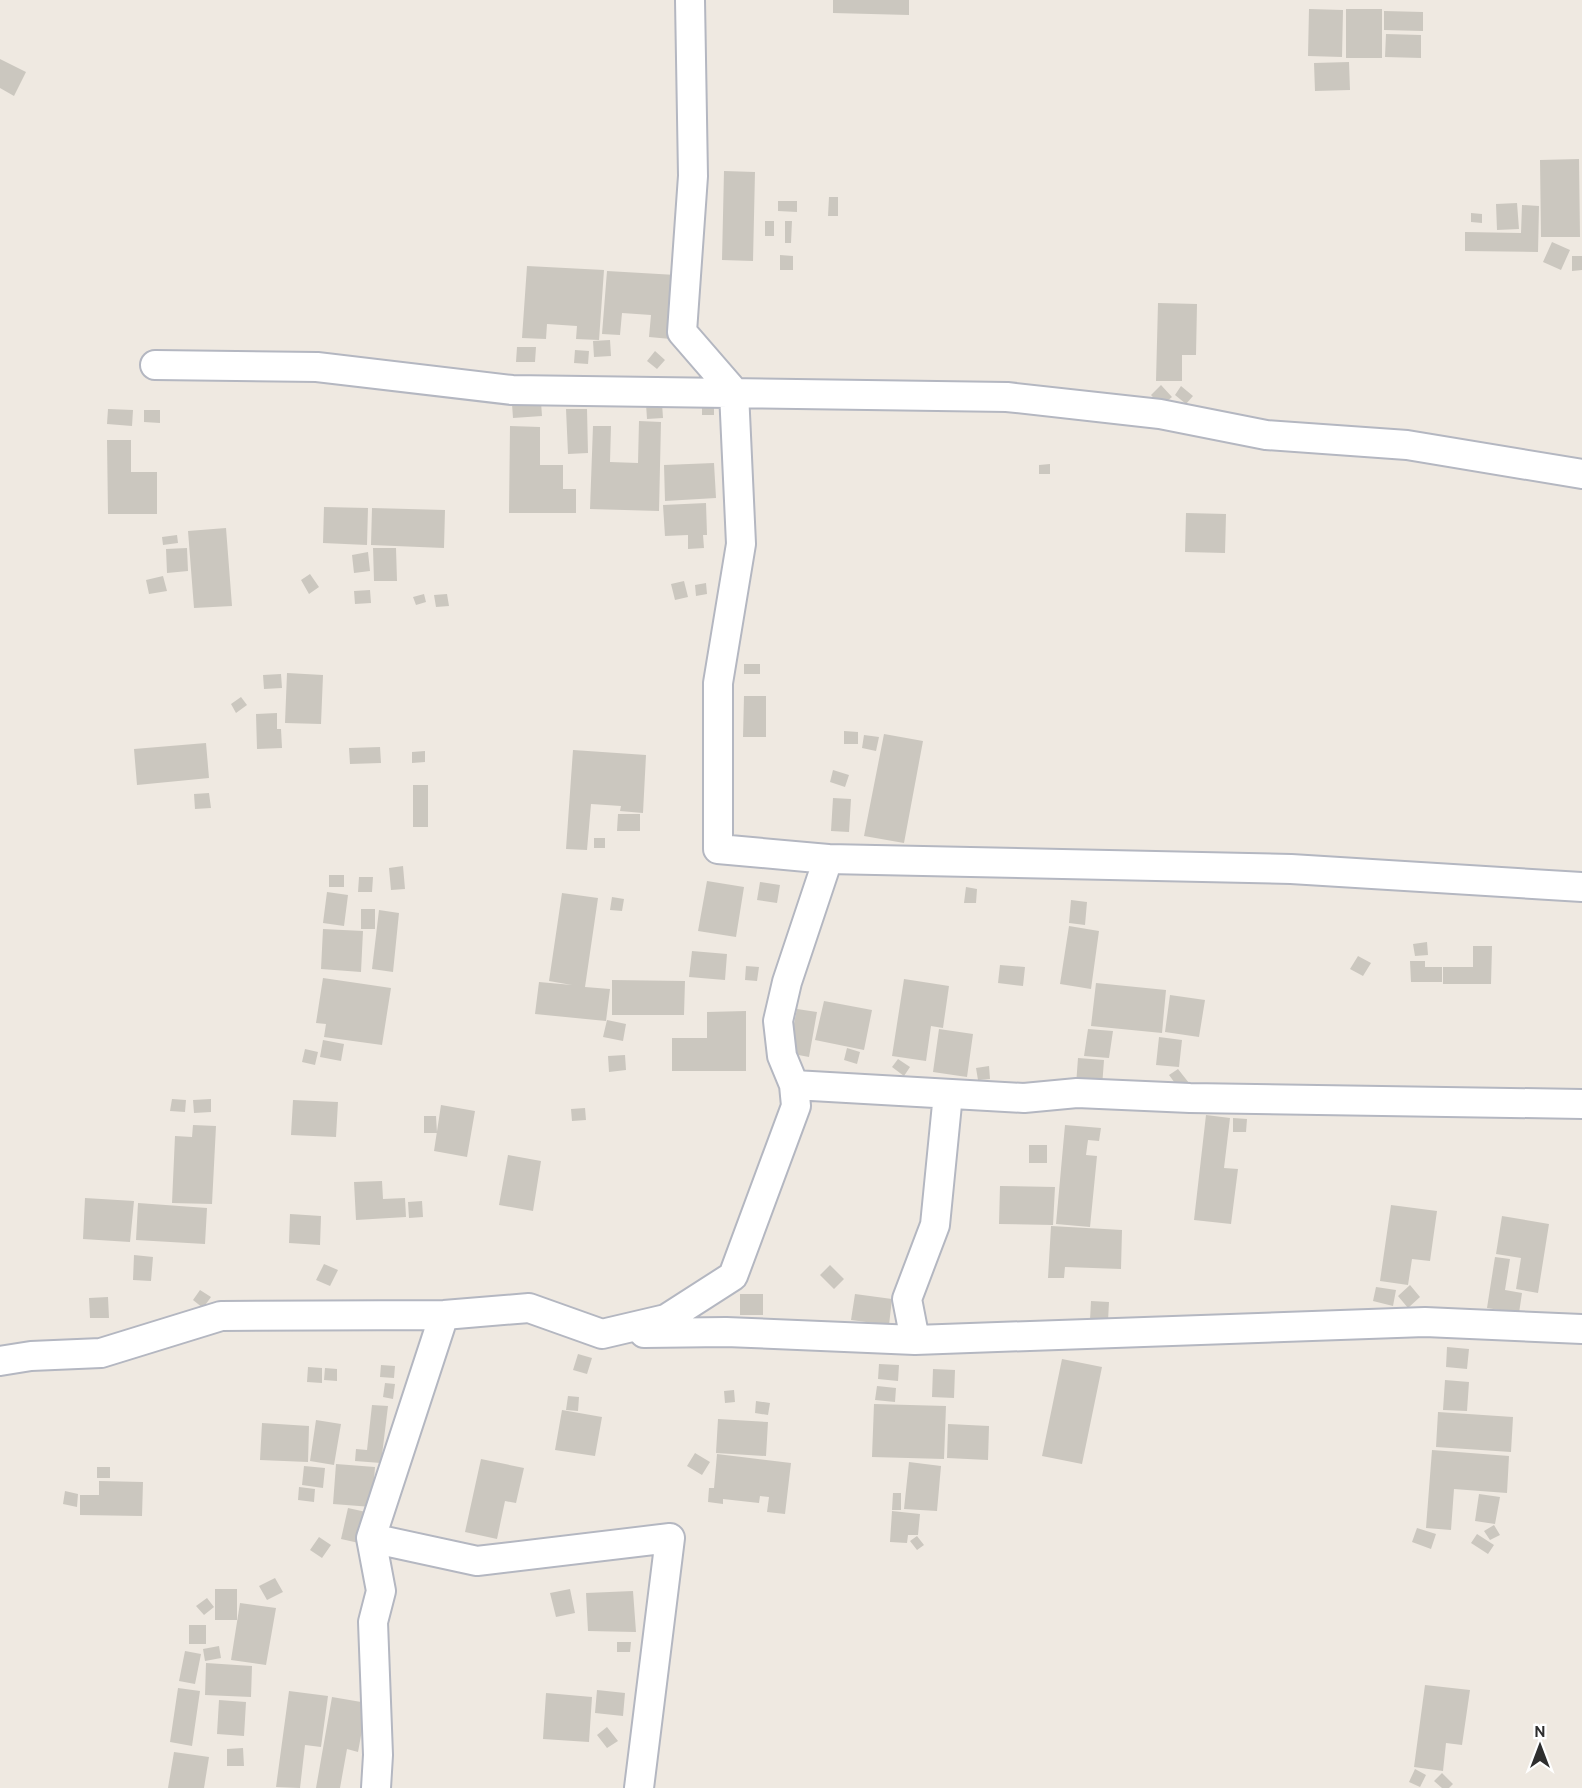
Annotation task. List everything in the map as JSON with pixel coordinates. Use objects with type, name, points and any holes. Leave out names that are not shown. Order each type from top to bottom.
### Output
[{"type":"street","points":[[690,0],[693,176],[682,332],[734,392],[741,544],[718,683],[718,849],[828,860],[1291,869],[1582,887]]},
{"type":"street","points":[[155,365],[317,367],[512,390],[1007,397],[1160,414],[1266,435],[1407,445],[1582,474]]},
{"type":"street","points":[[602,1334],[666,1319],[733,1276],[796,1106],[794,1085],[782,1056],[778,1021],[787,982],[828,860]]},
{"type":"street","points":[[794,1085],[1024,1098],[1077,1093],[1190,1098],[1582,1104]]},
{"type":"street","points":[[915,1340],[907,1299],[935,1225],[948,1094]]},
{"type":"street","points":[[0,1361],[31,1356],[100,1353],[221,1316],[444,1315],[529,1308],[602,1334],[726,1332],[915,1340],[1425,1322],[1582,1329]]},
{"type":"street","points":[[376,1788],[378,1755],[373,1622],[381,1591],[371,1538],[444,1315]]},
{"type":"street","points":[[371,1538],[477,1561],[670,1538],[639,1788]]},
{"type":"building","points":[[833,0],[909,0],[909,15],[833,13]]},
{"type":"building","points":[[1309,9],[1343,10],[1342,57],[1308,56]]},
{"type":"building","points":[[1346,9],[1382,9],[1382,58],[1346,58]]},
{"type":"building","points":[[1384,11],[1423,12],[1423,31],[1384,30]]},
{"type":"building","points":[[1386,34],[1421,35],[1421,58],[1385,57]]},
{"type":"building","points":[[0,59],[26,72],[14,96],[0,88]]},
{"type":"building","points":[[1349,62],[1350,90],[1315,91],[1314,63]]},
{"type":"building","points":[[1579,159],[1580,237],[1541,237],[1540,160]]},
{"type":"building","points":[[724,171],[755,172],[753,261],[722,260]]},
{"type":"building","points":[[829,197],[838,197],[838,216],[828,216]]},
{"type":"building","points":[[778,201],[797,201],[797,212],[778,211]]},
{"type":"building","points":[[1517,203],[1519,229],[1497,230],[1496,204]]},
{"type":"building","points":[[1522,205],[1539,206],[1538,252],[1465,251],[1465,232],[1521,233]]},
{"type":"building","points":[[1471,213],[1482,214],[1482,223],[1471,222]]},
{"type":"building","points":[[765,221],[774,221],[774,236],[765,236]]},
{"type":"building","points":[[785,221],[792,221],[791,243],[785,243]]},
{"type":"building","points":[[1552,242],[1570,250],[1561,270],[1543,262]]},
{"type":"building","points":[[780,255],[793,256],[793,270],[780,270]]},
{"type":"building","points":[[1572,256],[1582,256],[1582,270],[1572,271]]},
{"type":"building","points":[[527,266],[604,270],[599,340],[576,339],[577,326],[547,324],[546,339],[522,338]]},
{"type":"building","points":[[607,271],[676,275],[671,339],[649,337],[651,315],[622,313],[620,335],[602,334]]},
{"type":"building","points":[[1158,303],[1197,304],[1196,355],[1182,355],[1182,381],[1156,381]]},
{"type":"building","points":[[610,340],[611,356],[594,357],[593,341]]},
{"type":"building","points":[[517,347],[536,347],[535,362],[516,362]]},
{"type":"building","points":[[575,350],[589,351],[588,364],[574,363]]},
{"type":"building","points":[[655,351],[665,360],[657,369],[647,361]]},
{"type":"building","points":[[1161,385],[1172,397],[1161,406],[1151,395]]},
{"type":"building","points":[[1181,386],[1193,396],[1186,404],[1175,395]]},
{"type":"building","points":[[541,402],[542,416],[513,418],[512,404]]},
{"type":"building","points":[[662,403],[663,418],[647,419],[646,404]]},
{"type":"building","points":[[702,404],[714,404],[714,415],[702,415]]},
{"type":"building","points":[[108,409],[133,410],[132,426],[107,424]]},
{"type":"building","points":[[566,409],[587,409],[588,453],[568,454]]},
{"type":"building","points":[[144,410],[160,410],[160,423],[144,422]]},
{"type":"building","points":[[639,421],[661,422],[659,511],[590,509],[593,426],[611,426],[610,462],[638,463]]},
{"type":"building","points":[[510,426],[540,427],[540,465],[563,465],[563,489],[576,489],[576,513],[509,513]]},
{"type":"building","points":[[107,440],[131,440],[131,472],[157,472],[157,514],[108,514]]},
{"type":"building","points":[[714,463],[716,498],[665,501],[664,465]]},
{"type":"building","points":[[1050,464],[1050,474],[1039,474],[1039,465]]},
{"type":"building","points":[[706,503],[707,535],[703,535],[704,548],[688,549],[688,535],[665,536],[663,505]]},
{"type":"building","points":[[324,507],[368,508],[367,545],[323,543]]},
{"type":"building","points":[[372,508],[445,510],[444,548],[371,545]]},
{"type":"building","points":[[1186,513],[1226,514],[1225,553],[1185,552]]},
{"type":"building","points":[[226,528],[232,606],[194,608],[188,531]]},
{"type":"building","points":[[177,535],[178,543],[163,545],[162,537]]},
{"type":"building","points":[[187,548],[188,571],[167,573],[166,549]]},
{"type":"building","points":[[373,548],[396,548],[397,581],[374,581]]},
{"type":"building","points":[[368,552],[370,571],[354,573],[352,555]]},
{"type":"building","points":[[310,574],[319,587],[309,594],[301,580]]},
{"type":"building","points":[[163,576],[167,591],[149,594],[146,580]]},
{"type":"building","points":[[684,581],[688,597],[675,600],[671,584]]},
{"type":"building","points":[[706,583],[707,594],[696,596],[695,585]]},
{"type":"building","points":[[370,590],[371,603],[355,604],[354,591]]},
{"type":"building","points":[[424,594],[426,602],[416,605],[413,597]]},
{"type":"building","points":[[447,594],[449,606],[436,607],[434,595]]},
{"type":"building","points":[[744,664],[760,664],[760,674],[744,674]]},
{"type":"building","points":[[287,673],[323,675],[321,724],[285,723]]},
{"type":"building","points":[[281,674],[282,688],[264,689],[263,675]]},
{"type":"building","points":[[744,696],[766,696],[766,737],[743,737]]},
{"type":"building","points":[[241,697],[247,705],[236,713],[231,704]]},
{"type":"building","points":[[277,713],[277,729],[281,729],[282,748],[257,749],[256,714]]},
{"type":"building","points":[[844,731],[858,732],[858,744],[844,744]]},
{"type":"building","points":[[884,734],[923,741],[904,843],[864,836]]},
{"type":"building","points":[[864,735],[879,737],[876,751],[862,748]]},
{"type":"building","points":[[206,743],[209,778],[137,785],[134,749]]},
{"type":"building","points":[[380,747],[381,763],[350,764],[349,748]]},
{"type":"building","points":[[573,750],[646,755],[643,813],[620,811],[621,806],[591,804],[587,850],[566,849]]},
{"type":"building","points":[[425,751],[425,762],[412,763],[412,752]]},
{"type":"building","points":[[833,770],[849,775],[845,787],[830,782]]},
{"type":"building","points":[[413,785],[428,785],[428,827],[413,827]]},
{"type":"building","points":[[209,793],[211,808],[195,809],[194,794]]},
{"type":"building","points":[[833,798],[851,799],[849,832],[831,831]]},
{"type":"building","points":[[618,814],[640,814],[640,831],[617,831]]},
{"type":"building","points":[[594,838],[605,838],[605,848],[594,848]]},
{"type":"building","points":[[403,866],[405,889],[391,890],[389,868]]},
{"type":"building","points":[[329,875],[344,875],[344,887],[329,887]]},
{"type":"building","points":[[359,877],[373,877],[372,892],[358,892]]},
{"type":"building","points":[[707,881],[744,887],[736,937],[698,931]]},
{"type":"building","points":[[760,882],[780,885],[777,903],[757,900]]},
{"type":"building","points":[[966,887],[977,889],[976,903],[964,903]]},
{"type":"building","points":[[327,892],[348,895],[344,926],[323,923]]},
{"type":"building","points":[[562,893],[598,898],[585,987],[610,989],[606,1021],[535,1014],[539,982],[572,985],[549,981]]},
{"type":"building","points":[[612,897],[624,899],[622,911],[610,910]]},
{"type":"building","points":[[1071,900],[1087,902],[1085,925],[1069,923]]},
{"type":"building","points":[[361,909],[375,909],[375,929],[361,929]]},
{"type":"building","points":[[379,910],[399,913],[393,972],[372,969]]},
{"type":"building","points":[[1069,926],[1099,931],[1091,989],[1060,984]]},
{"type":"building","points":[[323,929],[363,931],[361,972],[321,969]]},
{"type":"building","points":[[1427,942],[1428,955],[1415,956],[1413,944]]},
{"type":"building","points":[[1473,946],[1492,946],[1491,984],[1443,984],[1443,967],[1473,967]]},
{"type":"building","points":[[692,951],[727,954],[725,980],[689,977]]},
{"type":"building","points":[[1358,956],[1371,963],[1363,976],[1350,969]]},
{"type":"building","points":[[1410,961],[1425,961],[1425,967],[1442,967],[1442,982],[1411,982]]},
{"type":"building","points":[[1000,965],[1025,967],[1023,986],[998,983]]},
{"type":"building","points":[[746,966],[759,967],[757,981],[745,980]]},
{"type":"building","points":[[323,978],[391,988],[382,1045],[324,1037],[326,1024],[316,1023]]},
{"type":"building","points":[[904,979],[949,986],[943,1028],[931,1026],[926,1061],[892,1056]]},
{"type":"building","points":[[612,980],[685,981],[684,1015],[612,1015]]},
{"type":"building","points":[[1096,983],[1166,990],[1162,1033],[1091,1026]]},
{"type":"building","points":[[1170,995],[1205,1000],[1199,1037],[1165,1032]]},
{"type":"building","points":[[824,1001],[872,1010],[864,1050],[815,1040]]},
{"type":"building","points":[[797,1009],[817,1012],[809,1057],[788,1053]]},
{"type":"building","points":[[746,1011],[746,1071],[672,1071],[672,1038],[707,1038],[707,1012]]},
{"type":"building","points":[[607,1020],[626,1024],[623,1041],[603,1037]]},
{"type":"building","points":[[939,1029],[973,1034],[967,1077],[933,1072]]},
{"type":"building","points":[[1088,1029],[1113,1031],[1109,1058],[1084,1056]]},
{"type":"building","points":[[1159,1037],[1182,1040],[1179,1067],[1156,1065]]},
{"type":"building","points":[[323,1040],[344,1044],[341,1061],[320,1057]]},
{"type":"building","points":[[847,1048],[860,1052],[857,1064],[844,1060]]},
{"type":"building","points":[[305,1049],[318,1052],[315,1065],[302,1062]]},
{"type":"building","points":[[625,1055],[626,1070],[609,1072],[608,1056]]},
{"type":"building","points":[[1078,1058],[1104,1060],[1102,1087],[1076,1085]]},
{"type":"building","points":[[898,1059],[910,1067],[904,1076],[892,1067]]},
{"type":"building","points":[[989,1066],[990,1079],[978,1080],[976,1068]]},
{"type":"building","points":[[1178,1069],[1189,1083],[1180,1090],[1169,1075]]},
{"type":"building","points":[[172,1099],[186,1100],[185,1112],[170,1111]]},
{"type":"building","points":[[211,1099],[211,1112],[194,1113],[193,1100]]},
{"type":"building","points":[[293,1100],[338,1102],[336,1137],[291,1135]]},
{"type":"building","points":[[441,1105],[475,1111],[467,1157],[434,1151]]},
{"type":"building","points":[[585,1108],[586,1120],[572,1121],[571,1109]]},
{"type":"building","points":[[1206,1115],[1230,1118],[1224,1168],[1238,1169],[1231,1224],[1194,1220]]},
{"type":"building","points":[[424,1116],[436,1116],[437,1133],[424,1133]]},
{"type":"building","points":[[1233,1118],[1247,1119],[1246,1132],[1233,1132]]},
{"type":"building","points":[[193,1125],[216,1126],[212,1204],[172,1203],[175,1136],[192,1137]]},
{"type":"building","points":[[1065,1125],[1101,1128],[1099,1141],[1088,1140],[1086,1155],[1097,1156],[1090,1227],[1056,1224]]},
{"type":"building","points":[[1029,1145],[1047,1145],[1047,1163],[1029,1163]]},
{"type":"building","points":[[508,1155],[541,1161],[533,1211],[499,1205]]},
{"type":"building","points":[[382,1181],[383,1199],[405,1198],[406,1217],[356,1220],[354,1182]]},
{"type":"building","points":[[1000,1186],[1055,1187],[1053,1225],[999,1224]]},
{"type":"building","points":[[85,1198],[134,1201],[130,1242],[83,1239]]},
{"type":"building","points":[[422,1201],[423,1217],[409,1218],[408,1202]]},
{"type":"building","points":[[138,1203],[207,1208],[205,1244],[136,1240]]},
{"type":"building","points":[[1391,1205],[1437,1211],[1430,1261],[1412,1259],[1408,1285],[1380,1281]]},
{"type":"building","points":[[290,1214],[321,1216],[320,1245],[289,1243]]},
{"type":"building","points":[[1502,1216],[1549,1224],[1538,1293],[1516,1289],[1521,1258],[1496,1254]]},
{"type":"building","points":[[1051,1226],[1122,1230],[1121,1269],[1065,1267],[1064,1278],[1048,1278]]},
{"type":"building","points":[[134,1255],[153,1257],[151,1281],[133,1280]]},
{"type":"building","points":[[1495,1257],[1510,1259],[1505,1290],[1522,1293],[1519,1313],[1487,1308]]},
{"type":"building","points":[[324,1264],[338,1270],[330,1286],[316,1280]]},
{"type":"building","points":[[830,1265],[844,1279],[834,1289],[820,1275]]},
{"type":"building","points":[[1410,1285],[1420,1297],[1408,1308],[1398,1296]]},
{"type":"building","points":[[1376,1287],[1396,1290],[1393,1306],[1373,1301]]},
{"type":"building","points":[[200,1290],[211,1297],[203,1308],[193,1300]]},
{"type":"building","points":[[740,1294],[763,1294],[763,1315],[740,1315]]},
{"type":"building","points":[[855,1294],[892,1299],[889,1325],[851,1320]]},
{"type":"building","points":[[108,1297],[109,1318],[90,1318],[89,1298]]},
{"type":"building","points":[[1091,1301],[1109,1302],[1108,1321],[1090,1320]]},
{"type":"building","points":[[1447,1347],[1469,1349],[1467,1369],[1446,1367]]},
{"type":"building","points":[[578,1354],[592,1358],[587,1374],[573,1370]]},
{"type":"building","points":[[1062,1359],[1102,1367],[1082,1464],[1042,1456]]},
{"type":"building","points":[[879,1364],[899,1365],[898,1381],[878,1379]]},
{"type":"building","points":[[381,1365],[395,1366],[394,1378],[380,1377]]},
{"type":"building","points":[[308,1367],[322,1368],[322,1383],[307,1382]]},
{"type":"building","points":[[325,1368],[337,1369],[337,1381],[324,1380]]},
{"type":"building","points":[[933,1369],[955,1370],[954,1398],[932,1397]]},
{"type":"building","points":[[1445,1380],[1469,1382],[1467,1411],[1443,1410]]},
{"type":"building","points":[[385,1383],[395,1384],[393,1399],[383,1397]]},
{"type":"building","points":[[877,1386],[896,1388],[895,1402],[875,1400]]},
{"type":"building","points":[[734,1390],[735,1402],[725,1403],[724,1391]]},
{"type":"building","points":[[568,1396],[579,1397],[578,1411],[566,1410]]},
{"type":"building","points":[[756,1401],[770,1403],[768,1415],[755,1413]]},
{"type":"building","points":[[874,1404],[946,1406],[944,1459],[872,1457]]},
{"type":"building","points":[[372,1405],[388,1406],[381,1463],[355,1461],[356,1449],[367,1450]]},
{"type":"building","points":[[562,1410],[602,1417],[595,1456],[555,1450]]},
{"type":"building","points":[[1438,1412],[1513,1417],[1511,1452],[1436,1447]]},
{"type":"building","points":[[718,1419],[768,1422],[766,1456],[716,1453]]},
{"type":"building","points":[[316,1420],[341,1424],[334,1465],[310,1461]]},
{"type":"building","points":[[262,1423],[309,1426],[308,1462],[260,1460]]},
{"type":"building","points":[[948,1424],[989,1426],[988,1460],[947,1458]]},
{"type":"building","points":[[1432,1450],[1509,1456],[1507,1493],[1454,1489],[1451,1530],[1426,1528]]},
{"type":"building","points":[[695,1453],[710,1462],[702,1475],[687,1466]]},
{"type":"building","points":[[717,1454],[791,1463],[785,1514],[767,1512],[769,1497],[760,1496],[759,1503],[723,1499],[723,1504],[708,1502],[709,1488],[714,1488]]},
{"type":"building","points":[[481,1459],[524,1468],[516,1503],[505,1501],[497,1539],[465,1532]]},
{"type":"building","points":[[909,1462],[941,1466],[937,1511],[904,1509]]},
{"type":"building","points":[[336,1464],[375,1467],[372,1507],[333,1504]]},
{"type":"building","points":[[304,1466],[325,1468],[323,1488],[302,1485]]},
{"type":"building","points":[[97,1467],[110,1467],[110,1478],[97,1478]]},
{"type":"building","points":[[99,1481],[143,1482],[142,1516],[80,1515],[80,1495],[99,1495]]},
{"type":"building","points":[[299,1487],[315,1489],[314,1502],[298,1500]]},
{"type":"building","points":[[65,1491],[78,1494],[77,1507],[63,1504]]},
{"type":"building","points":[[893,1493],[901,1493],[901,1510],[892,1510]]},
{"type":"building","points":[[1479,1494],[1500,1497],[1495,1524],[1475,1521]]},
{"type":"building","points":[[348,1508],[366,1512],[359,1543],[341,1539]]},
{"type":"building","points":[[892,1511],[920,1514],[918,1535],[908,1535],[907,1543],[890,1542]]},
{"type":"building","points":[[1494,1525],[1500,1535],[1490,1540],[1484,1531]]},
{"type":"building","points":[[1417,1528],[1436,1534],[1431,1549],[1412,1542]]},
{"type":"building","points":[[1477,1534],[1494,1545],[1488,1554],[1471,1543]]},
{"type":"building","points":[[917,1536],[924,1545],[917,1550],[910,1541]]},
{"type":"building","points":[[319,1537],[331,1545],[322,1558],[310,1550]]},
{"type":"building","points":[[275,1578],[283,1592],[267,1600],[259,1586]]},
{"type":"building","points":[[215,1589],[237,1589],[237,1620],[215,1620]]},
{"type":"building","points":[[570,1589],[575,1613],[556,1617],[550,1593]]},
{"type":"building","points":[[633,1591],[636,1632],[588,1631],[586,1593]]},
{"type":"building","points":[[207,1598],[214,1607],[204,1615],[196,1606]]},
{"type":"building","points":[[240,1603],[276,1608],[266,1665],[231,1660]]},
{"type":"building","points":[[189,1625],[206,1625],[206,1644],[189,1644]]},
{"type":"building","points":[[617,1642],[631,1642],[630,1652],[617,1652]]},
{"type":"building","points":[[219,1646],[221,1658],[205,1661],[203,1649]]},
{"type":"building","points":[[185,1651],[201,1654],[195,1684],[179,1681]]},
{"type":"building","points":[[206,1663],[252,1666],[251,1697],[205,1695]]},
{"type":"building","points":[[1425,1685],[1470,1690],[1462,1745],[1446,1743],[1443,1771],[1414,1767]]},
{"type":"building","points":[[178,1688],[200,1691],[192,1746],[170,1742]]},
{"type":"building","points":[[597,1690],[625,1693],[623,1716],[595,1713]]},
{"type":"building","points":[[289,1691],[328,1696],[321,1747],[305,1745],[300,1788],[276,1787]]},
{"type":"building","points":[[546,1693],[592,1697],[589,1742],[543,1739]]},
{"type":"building","points":[[332,1697],[367,1703],[358,1752],[347,1749],[340,1788],[316,1788]]},
{"type":"building","points":[[219,1700],[246,1702],[244,1736],[217,1734]]},
{"type":"building","points":[[607,1727],[618,1741],[607,1748],[597,1735]]},
{"type":"building","points":[[243,1748],[244,1766],[227,1766],[227,1749]]},
{"type":"building","points":[[174,1752],[209,1757],[204,1788],[168,1788]]},
{"type":"building","points":[[1415,1769],[1426,1775],[1420,1787],[1409,1782]]},
{"type":"building","points":[[1442,1773],[1453,1784],[1449,1788],[1442,1788],[1434,1781]]}]
